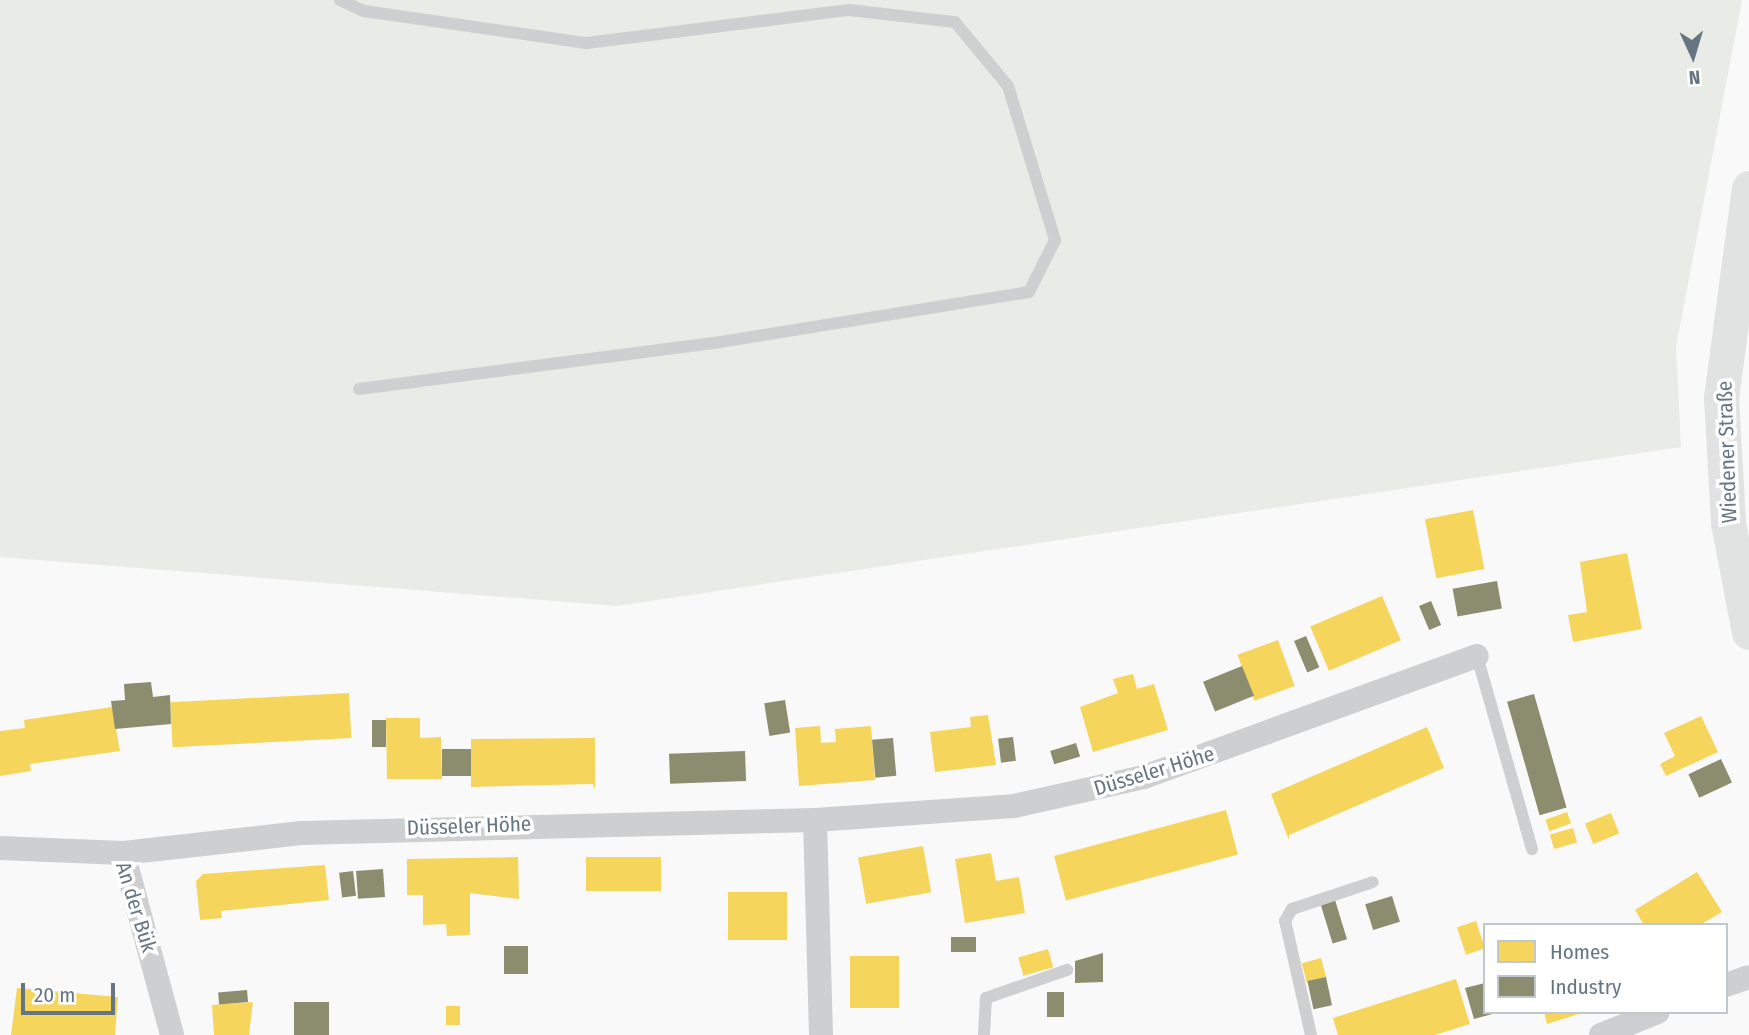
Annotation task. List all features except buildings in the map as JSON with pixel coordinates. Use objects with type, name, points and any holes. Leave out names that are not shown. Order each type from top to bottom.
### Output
[{"type":"main road","name":"Wiedener Straße","points":[[1749,188],[1721,397],[1728,523],[1749,632]]},
{"type":"street","name":"Düsseler Höhe","points":[[123,853],[328,832],[816,820],[1014,806],[1089,792],[1477,656]]},
{"type":"street","points":[[816,820],[821,1035]]},
{"type":"street","name":"An der Bük","points":[[0,848],[123,853],[172,1035]]},
{"type":"street","points":[[1728,984],[1749,977]]},
{"type":"street","points":[[1601,1035],[1653,1014]]},
{"type":"lane","points":[[340,0],[364,11],[587,43],[849,10],[955,22],[1008,86],[1055,240],[1029,292],[721,342],[359,389]]},
{"type":"lane","points":[[1477,656],[1532,849]]},
{"type":"lane","points":[[1311,1035],[1285,921],[1292,909],[1373,882]]},
{"type":"lane","points":[[984,1035],[986,998],[1067,970]]},
{"type":"shaded area","points":[[0,0],[1742,0],[1676,347],[1681,447],[617,606],[0,557]]}]
